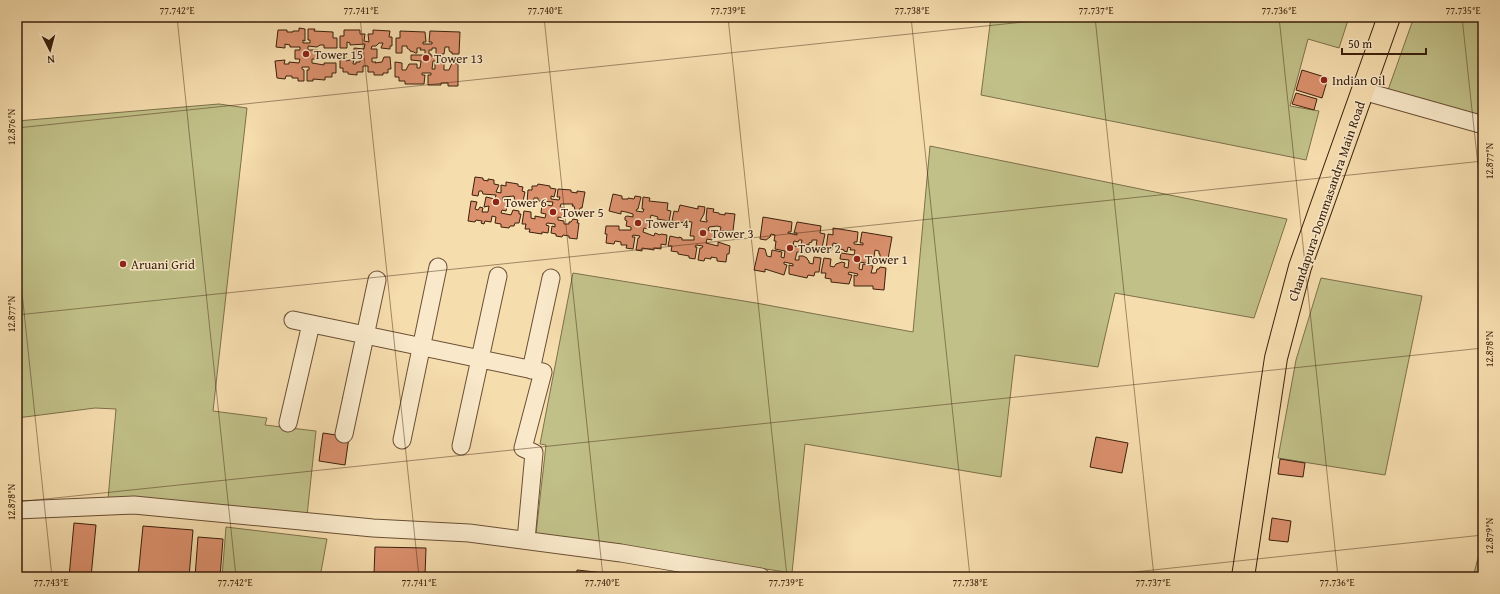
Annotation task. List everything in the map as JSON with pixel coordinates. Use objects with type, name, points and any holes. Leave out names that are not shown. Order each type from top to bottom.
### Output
[{"type":"main road","name":"Chandapura-Dommasandra Main Road","points":[[1256,577],[1288,358],[1292,340],[1368,92],[1389,17]]},
{"type":"main road","name":"Chandapura-Dommasandra Main Road","points":[[1243,577],[1276,358],[1300,267],[1368,92],[1400,17]]},
{"type":"street","points":[[1368,92],[1480,124],[1483,122]]},
{"type":"street","points":[[402,440],[438,267]]},
{"type":"street","points":[[461,446],[498,276]]},
{"type":"street","points":[[531,370],[551,278]]},
{"type":"street","points":[[344,434],[377,280]]},
{"type":"street","points":[[293,320],[543,372],[523,448],[534,453],[526,540]]},
{"type":"street","points":[[288,423],[311,324]]},
{"type":"street","points":[[17,510],[134,505],[373,528],[470,533],[629,554],[761,577]]},
{"type":"shaded area","points":[[991,17],[1349,17],[1339,48],[1308,39],[1290,106],[1319,111],[1306,160],[981,95]]},
{"type":"shaded area","points":[[1414,17],[1483,17],[1483,107],[1481,117],[1388,90]]},
{"type":"shaded area","name":"Aruani Grid","points":[[219,104],[247,108],[213,411],[267,418],[265,425],[316,431],[307,516],[108,499],[116,409],[95,408],[17,418],[17,121]]},
{"type":"shaded area","points":[[930,146],[1287,219],[1254,318],[1115,293],[1098,367],[1015,355],[1001,477],[805,444],[792,573],[536,534],[546,445],[540,444],[573,273],[756,303],[913,332]]},
{"type":"shaded area","points":[[1321,278],[1422,296],[1385,475],[1278,458],[1296,360]]},
{"type":"shaded area","points":[[226,527],[327,539],[320,577],[222,577]]},
{"type":"shaded area","points":[[1483,539],[1483,577],[1473,577]]},
{"type":"building","name":"Tower 15","points":[[299,28],[305,29],[305,41],[303,40],[303,43],[310,43],[310,40],[308,40],[308,29],[315,29],[314,31],[333,32],[333,38],[337,38],[337,48],[324,48],[324,45],[317,47],[308,46],[308,50],[318,50],[317,59],[312,59],[312,63],[324,65],[324,63],[336,63],[336,73],[332,73],[332,77],[325,77],[325,80],[313,79],[313,81],[307,81],[307,70],[309,70],[309,67],[302,67],[304,70],[304,81],[298,81],[298,78],[292,78],[292,76],[286,76],[285,79],[277,78],[275,61],[285,60],[284,64],[289,64],[289,62],[299,63],[300,59],[295,59],[295,50],[300,50],[300,47],[290,47],[290,45],[285,44],[285,48],[276,47],[278,30],[293,32],[299,31]]},
{"type":"building","points":[[344,30],[360,30],[360,34],[365,34],[364,41],[369,42],[368,34],[373,34],[373,30],[390,31],[389,37],[392,37],[392,46],[390,46],[390,49],[381,48],[383,43],[379,43],[376,46],[372,46],[371,49],[377,49],[377,58],[372,58],[372,62],[382,62],[384,57],[390,57],[391,69],[388,69],[388,73],[383,73],[383,75],[374,75],[374,72],[368,72],[368,66],[363,66],[363,72],[357,72],[357,75],[343,72],[343,68],[340,68],[340,54],[346,54],[346,61],[354,59],[353,64],[356,64],[356,62],[360,62],[360,58],[354,57],[354,48],[364,49],[365,44],[350,45],[350,43],[347,42],[347,48],[340,48],[340,36],[344,36]]},
{"type":"building","name":"Tower 13","points":[[400,31],[425,32],[426,42],[423,42],[423,44],[432,44],[432,42],[429,42],[430,31],[460,32],[459,54],[452,54],[449,47],[445,47],[444,54],[436,54],[436,48],[429,50],[429,54],[431,54],[431,56],[442,56],[442,61],[433,61],[432,69],[435,69],[435,63],[444,63],[444,70],[449,70],[452,63],[458,64],[458,86],[448,86],[448,83],[441,83],[441,85],[428,85],[428,75],[431,75],[431,73],[422,73],[422,75],[425,75],[424,84],[405,84],[405,81],[399,81],[399,77],[395,77],[395,62],[402,63],[402,70],[406,70],[409,64],[417,64],[417,68],[420,68],[421,61],[411,60],[411,55],[425,55],[425,50],[420,50],[421,48],[417,48],[417,53],[415,53],[410,51],[407,46],[402,46],[402,53],[396,53],[396,38],[400,38]]},
{"type":"building","points":[[1302,70],[1328,78],[1322,98],[1296,90]]},
{"type":"building","points":[[1296,93],[1317,99],[1314,110],[1292,104]]},
{"type":"building","name":"Tower 6","points":[[475,177],[483,178],[483,180],[488,181],[488,179],[494,180],[494,184],[499,185],[496,192],[501,193],[501,185],[506,186],[506,182],[518,184],[518,186],[523,187],[522,191],[525,192],[523,201],[521,200],[521,203],[515,202],[514,196],[503,197],[503,201],[508,202],[506,211],[502,210],[501,213],[511,215],[513,210],[519,211],[519,214],[521,214],[519,223],[515,223],[514,226],[510,226],[509,228],[501,227],[501,224],[495,223],[496,217],[492,216],[491,222],[485,221],[484,224],[481,223],[482,221],[468,221],[471,201],[477,202],[475,209],[478,210],[480,207],[483,208],[482,212],[488,212],[489,206],[484,207],[486,197],[495,199],[496,195],[483,194],[482,191],[479,191],[478,196],[472,195]]},
{"type":"building","name":"Tower 5","points":[[538,184],[550,186],[550,188],[556,189],[554,197],[551,196],[551,199],[559,200],[560,197],[557,197],[558,189],[571,190],[571,192],[577,193],[577,191],[585,192],[582,208],[580,208],[579,211],[575,210],[574,206],[572,206],[573,204],[561,204],[560,207],[565,208],[564,218],[558,217],[558,220],[564,221],[564,224],[569,224],[569,222],[573,219],[578,220],[577,239],[569,238],[569,236],[563,235],[562,237],[556,236],[556,234],[551,233],[552,226],[555,227],[555,224],[547,223],[546,225],[549,226],[548,233],[542,232],[542,234],[529,232],[530,229],[525,229],[526,224],[522,224],[524,211],[531,212],[531,218],[535,219],[535,216],[545,218],[546,214],[541,213],[542,204],[552,206],[553,202],[538,201],[538,198],[534,198],[533,203],[527,202],[528,190],[532,190],[532,186],[537,186]]},
{"type":"building","name":"Tower 4","points":[[613,194],[622,196],[622,199],[634,199],[635,196],[641,197],[638,209],[636,211],[643,212],[643,197],[650,198],[649,201],[668,203],[667,210],[671,211],[669,221],[657,219],[658,217],[651,215],[648,229],[644,228],[643,232],[654,236],[655,233],[667,235],[666,245],[661,244],[661,249],[654,248],[654,250],[642,248],[642,251],[636,250],[638,238],[640,236],[633,235],[632,237],[635,237],[633,249],[626,248],[627,245],[621,245],[621,242],[615,241],[614,244],[606,243],[606,226],[619,226],[619,230],[631,230],[631,227],[626,226],[627,221],[625,220],[625,217],[633,217],[633,214],[626,212],[621,211],[621,214],[609,211]]},
{"type":"building","name":"Tower 3","points":[[680,205],[698,209],[698,206],[705,207],[704,214],[700,221],[707,222],[707,208],[714,209],[713,212],[719,214],[735,214],[733,231],[720,231],[721,227],[717,226],[709,227],[708,230],[715,232],[715,235],[713,235],[712,240],[707,239],[706,243],[718,246],[718,242],[730,246],[726,262],[717,261],[717,258],[711,257],[711,259],[705,258],[704,261],[698,260],[700,248],[703,246],[696,245],[695,259],[678,254],[678,252],[671,251],[672,246],[668,246],[670,236],[682,238],[682,240],[694,240],[694,236],[690,236],[692,222],[685,221],[685,223],[672,221],[674,211],[678,212]]},
{"type":"building","name":"Tower 2","points":[[763,217],[792,222],[791,232],[788,233],[797,235],[797,233],[794,233],[797,222],[821,226],[820,233],[825,234],[822,248],[816,247],[817,240],[812,240],[809,245],[801,245],[802,240],[799,240],[798,242],[794,241],[793,246],[807,248],[806,253],[797,252],[795,260],[799,260],[799,256],[803,256],[807,258],[809,263],[813,264],[814,257],[821,258],[819,272],[815,272],[814,276],[808,275],[807,278],[789,274],[789,265],[793,266],[793,264],[784,262],[784,264],[787,265],[784,275],[765,269],[765,272],[754,270],[759,248],[765,249],[767,256],[771,257],[772,250],[782,252],[781,257],[784,258],[785,251],[775,249],[775,235],[771,234],[766,240],[760,239]]},
{"type":"building","name":"Tower 1","points":[[833,228],[858,232],[857,242],[854,242],[854,244],[863,245],[863,243],[860,243],[862,232],[892,237],[888,259],[881,258],[879,251],[875,250],[874,257],[872,256],[870,264],[860,262],[859,269],[862,270],[863,264],[873,266],[871,273],[876,273],[877,269],[880,267],[886,268],[884,290],[873,289],[873,286],[854,286],[854,275],[857,276],[858,274],[849,272],[848,274],[852,275],[849,284],[831,282],[831,279],[825,278],[826,273],[821,273],[824,258],[831,259],[830,266],[834,267],[836,264],[842,262],[845,263],[844,267],[848,268],[849,260],[840,259],[841,253],[854,255],[855,250],[850,250],[851,248],[848,247],[847,252],[840,249],[837,246],[838,244],[833,243],[832,250],[826,249],[828,234],[833,235]]},
{"type":"building","points":[[323,433],[349,437],[345,465],[319,461]]},
{"type":"building","points":[[1096,437],[1128,443],[1122,473],[1090,467]]},
{"type":"building","points":[[1280,459],[1305,463],[1303,477],[1278,474]]},
{"type":"building","points":[[1272,518],[1291,521],[1288,542],[1269,540]]},
{"type":"building","points":[[74,523],[96,525],[91,577],[69,577]]},
{"type":"building","points":[[143,526],[193,530],[189,577],[138,577]]},
{"type":"building","points":[[198,537],[223,539],[220,577],[195,577]]},
{"type":"building","points":[[375,547],[426,548],[425,576],[374,575]]},
{"type":"building","points":[[577,570],[605,573],[605,577],[576,577]]},
{"type":"building","points":[[622,573],[637,574],[637,577],[622,577]]},
{"type":"place","name":"Tower 15","points":[[306,54]]},
{"type":"place","name":"Tower 13","points":[[426,58]]},
{"type":"place","name":"Indian Oil","points":[[1324,80]]},
{"type":"place","name":"Tower 6","points":[[496,202]]},
{"type":"place","name":"Tower 5","points":[[553,212]]},
{"type":"place","name":"Tower 4","points":[[638,223]]},
{"type":"place","name":"Tower 3","points":[[703,233]]},
{"type":"place","name":"Tower 2","points":[[790,248]]},
{"type":"place","name":"Tower 1","points":[[857,259]]},
{"type":"place","name":"Aruani Grid","points":[[123,264]]}]
